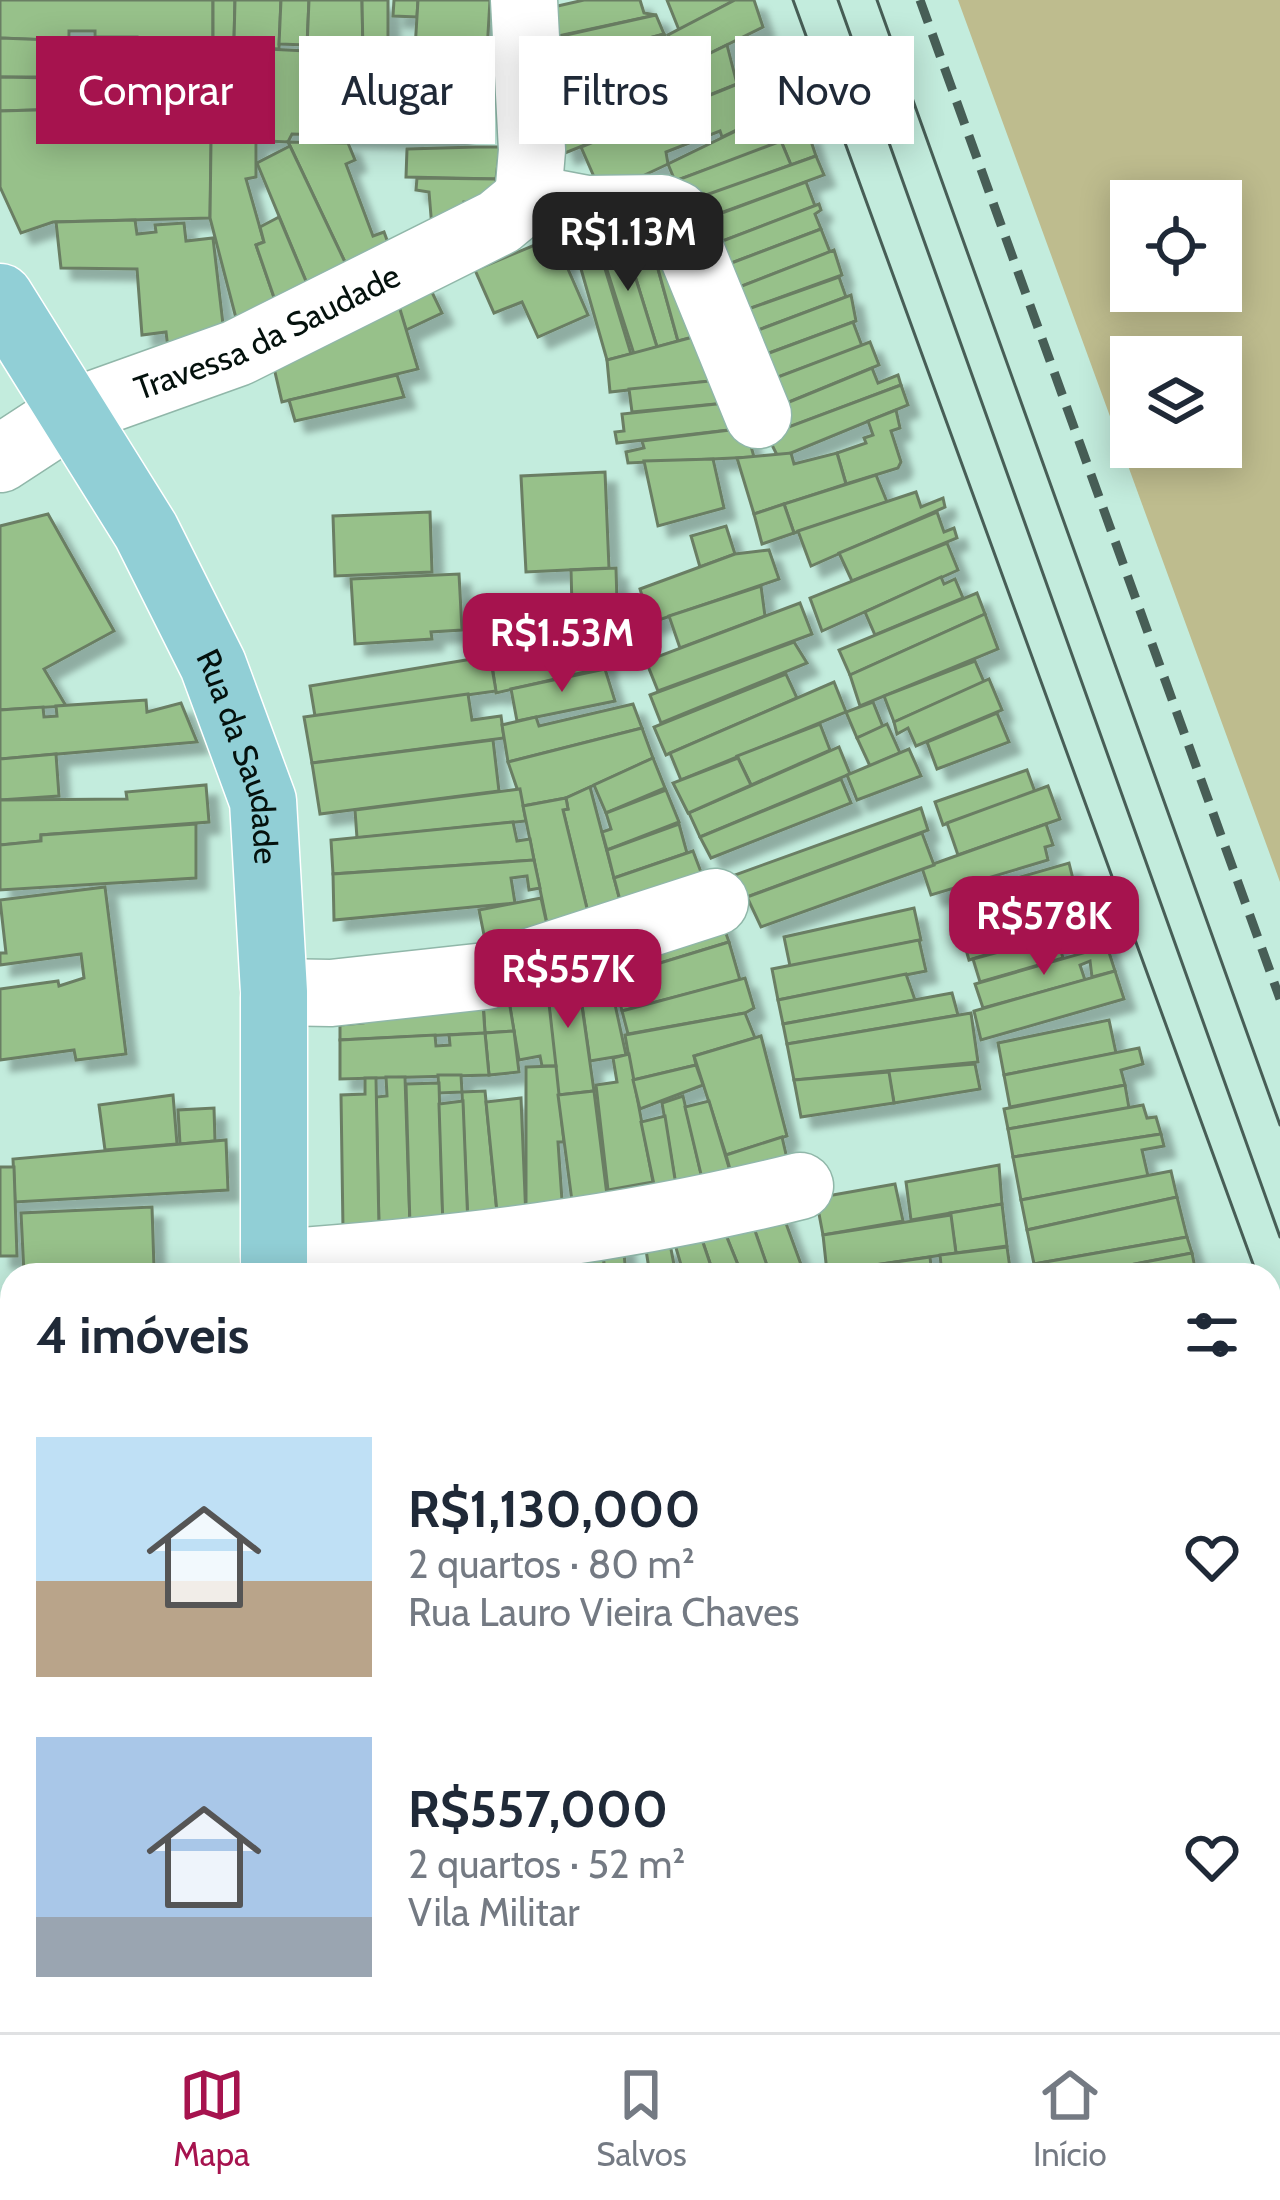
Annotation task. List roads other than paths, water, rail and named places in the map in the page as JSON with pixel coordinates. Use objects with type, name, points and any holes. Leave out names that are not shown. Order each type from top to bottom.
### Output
[{"type":"main road","name":"Rua da Saudade","points":[[0,297],[146,531],[213,665],[262,801],[274,992],[274,1263]]},
{"type":"street","points":[[524,0],[532,150],[528,198],[586,209],[662,208],[676,214],[758,415]]},
{"type":"street","name":"Travessa da Saudade","points":[[0,459],[72,412],[237,353],[499,222],[528,198]]},
{"type":"street","points":[[274,992],[331,993],[486,976],[715,902]]},
{"type":"street","points":[[334,1263],[473,1249],[689,1214],[800,1186]]},
{"type":"tram line","points":[[793,0],[1253,1263]]},
{"type":"tram line","points":[[838,0],[1280,1237]]},
{"type":"tram line","points":[[877,0],[1280,1125]]},
{"type":"railway","points":[[920,0],[1280,999]]}]
